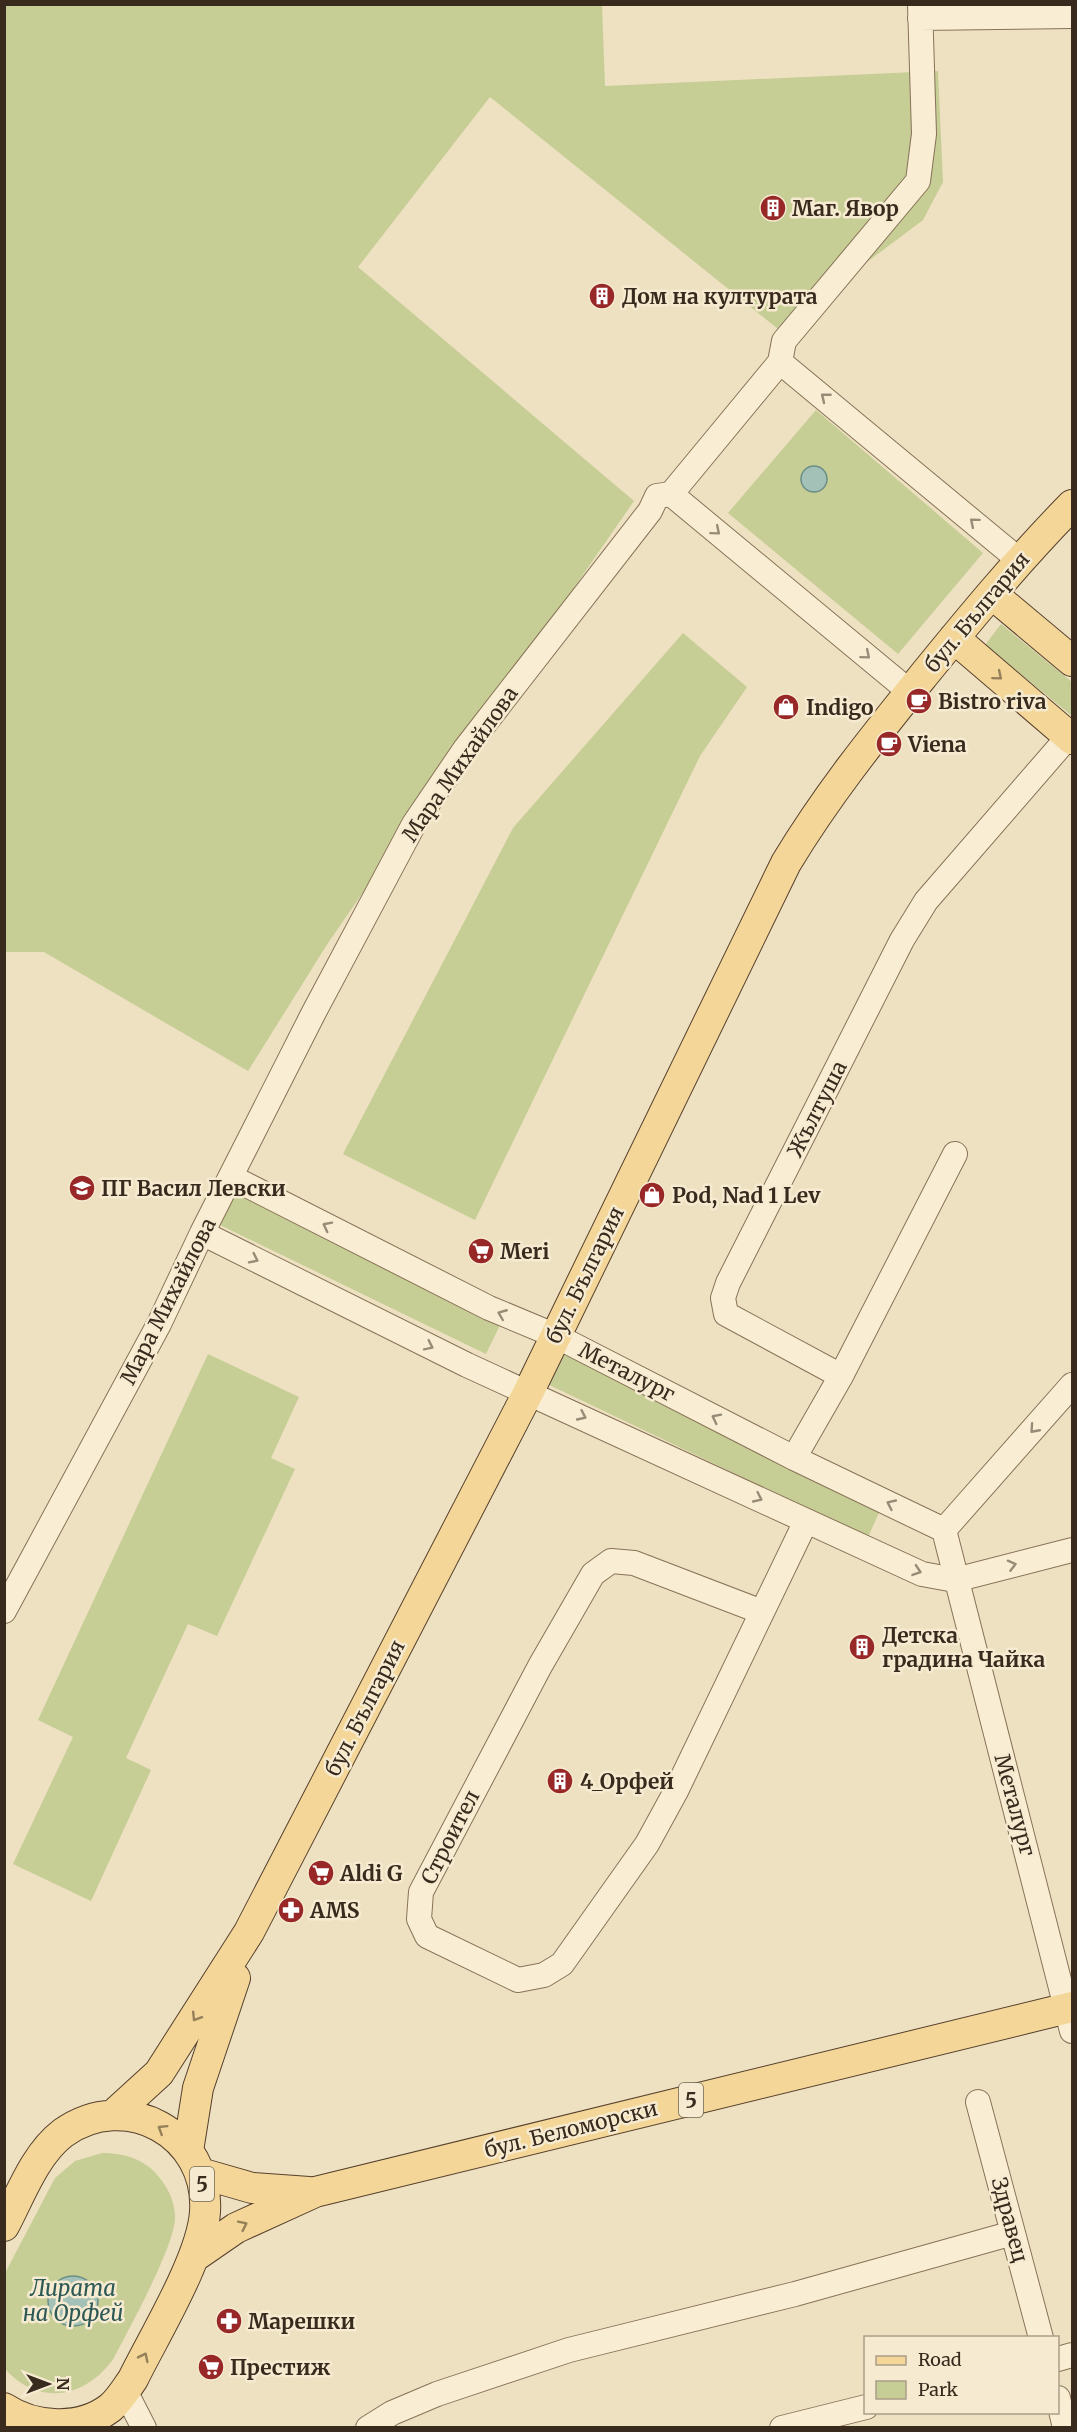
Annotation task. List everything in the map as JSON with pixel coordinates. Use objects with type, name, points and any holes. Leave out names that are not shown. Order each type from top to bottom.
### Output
[{"type":"main road","name":"бул. България","points":[[113,2115],[143,2090],[163,2068],[249,1932],[529,1391],[786,863],[821,805],[910,692],[1018,561],[1072,505]]},
{"type":"main road","points":[[992,594],[1072,661]]},
{"type":"main road","points":[[954,638],[1071,738]]},
{"type":"main road","name":"бул. България","points":[[194,2162],[193,2110],[203,2068],[249,1932]]},
{"type":"main road","name":"бул. Беломорски","points":[[194,2257],[236,2228],[315,2192],[1071,2015]]},
{"type":"main road","name":"5","points":[[4,2226],[37,2165],[61,2134],[90,2118],[113,2115],[139,2118],[159,2126],[194,2162],[205,2211],[194,2257],[133,2379],[110,2408],[86,2424],[52,2424],[26,2419],[4,2408]]},
{"type":"main road","name":"бул. Беломорски","points":[[194,2162],[252,2188],[315,2192]]},
{"type":"street","points":[[920,11],[1072,16]]},
{"type":"street","name":"Мара Михайлова","points":[[4,1611],[159,1324],[202,1233],[313,1014],[414,824],[465,749],[650,511],[657,496],[671,494],[780,362],[784,341],[918,181],[924,134],[920,11]]},
{"type":"street","points":[[780,362],[1018,561]]},
{"type":"street","points":[[671,494],[910,692]]},
{"type":"street","name":"Жълтуша","points":[[841,1376],[726,1314],[723,1298],[728,1283],[902,940],[926,901],[1071,738]]},
{"type":"street","points":[[794,1458],[841,1376],[955,1154]]},
{"type":"street","name":"Металург","points":[[231,1177],[489,1308],[556,1336],[794,1458],[944,1530],[955,1580],[1071,2015]]},
{"type":"street","points":[[202,1233],[468,1365],[529,1391],[922,1574],[955,1580],[1072,1550]]},
{"type":"street","points":[[944,1530],[1072,1385]]},
{"type":"street","name":"Строител","points":[[762,1612],[634,1563],[611,1561],[593,1574],[540,1666],[422,1892],[419,1918],[427,1936],[518,1980],[544,1975],[562,1964],[647,1844],[676,1791],[806,1521]]},
{"type":"street","name":"Здравец","points":[[978,2102],[1041,2336]]},
{"type":"street","points":[[368,2427],[392,2413],[437,2394],[569,2350],[795,2294],[1013,2233]]},
{"type":"street","points":[[124,2391],[144,2427]]},
{"type":"street","points":[[1059,2402],[1065,2427]]},
{"type":"street","points":[[782,2427],[864,2407]]},
{"type":"green space","points":[[4,5],[602,5],[605,86],[938,71],[943,182],[923,220],[778,329],[490,97],[358,267],[634,501],[328,943],[248,1071],[44,952],[5,952]]},
{"type":"green space","points":[[816,410],[983,553],[898,654],[728,513]]},
{"type":"green space","points":[[1001,624],[1072,682],[1072,716],[985,645]]},
{"type":"green space","points":[[683,633],[747,687],[700,756],[475,1220],[343,1154],[513,828]]},
{"type":"green space","points":[[232,1191],[502,1321],[486,1354],[216,1223]]},
{"type":"green space","points":[[558,1351],[882,1506],[868,1537],[543,1382]]},
{"type":"green space","points":[[208,1354],[299,1397],[271,1458],[295,1469],[217,1636],[188,1624],[126,1758],[151,1770],[91,1901],[13,1864],[73,1737],[38,1720]]},
{"type":"green space","points":[[102,2153],[134,2158],[141,2161],[159,2177],[172,2199],[175,2215],[174,2228],[161,2265],[114,2358],[103,2372],[90,2382],[62,2393],[47,2393],[32,2389],[18,2381],[5,2369],[4,2275],[55,2178],[75,2161]]},
{"type":"water","points":[[814,466],[823,470],[827,479],[823,488],[814,492],[805,488],[801,479],[805,470]]},
{"type":"water","name":"Лирата на Орфей","points":[[68,2276],[78,2276],[91,2283],[98,2296],[98,2306],[91,2319],[78,2326],[68,2326],[59,2322],[52,2315],[48,2306],[48,2296],[52,2287],[59,2280]]},
{"type":"place","name":"Маг. Явор","points":[[773,208]]},
{"type":"place","name":"Дом на културата","points":[[602,296]]},
{"type":"place","name":"Bistro riva","points":[[919,701]]},
{"type":"place","name":"Indigo","points":[[786,707]]},
{"type":"place","name":"Viena","points":[[889,744]]},
{"type":"place","name":"ПГ Васил Левски","points":[[82,1188]]},
{"type":"place","name":"Pod, Nad 1 Lev","points":[[652,1195]]},
{"type":"place","name":"Meri","points":[[481,1251]]},
{"type":"place","name":"Детска градина Чайка","points":[[862,1647]]},
{"type":"place","name":"4_Орфей","points":[[560,1781]]},
{"type":"place","name":"Aldi G","points":[[321,1873]]},
{"type":"place","name":"AMS","points":[[291,1910]]},
{"type":"place","name":"Марешки","points":[[229,2321]]},
{"type":"place","name":"Престиж","points":[[211,2367]]}]
